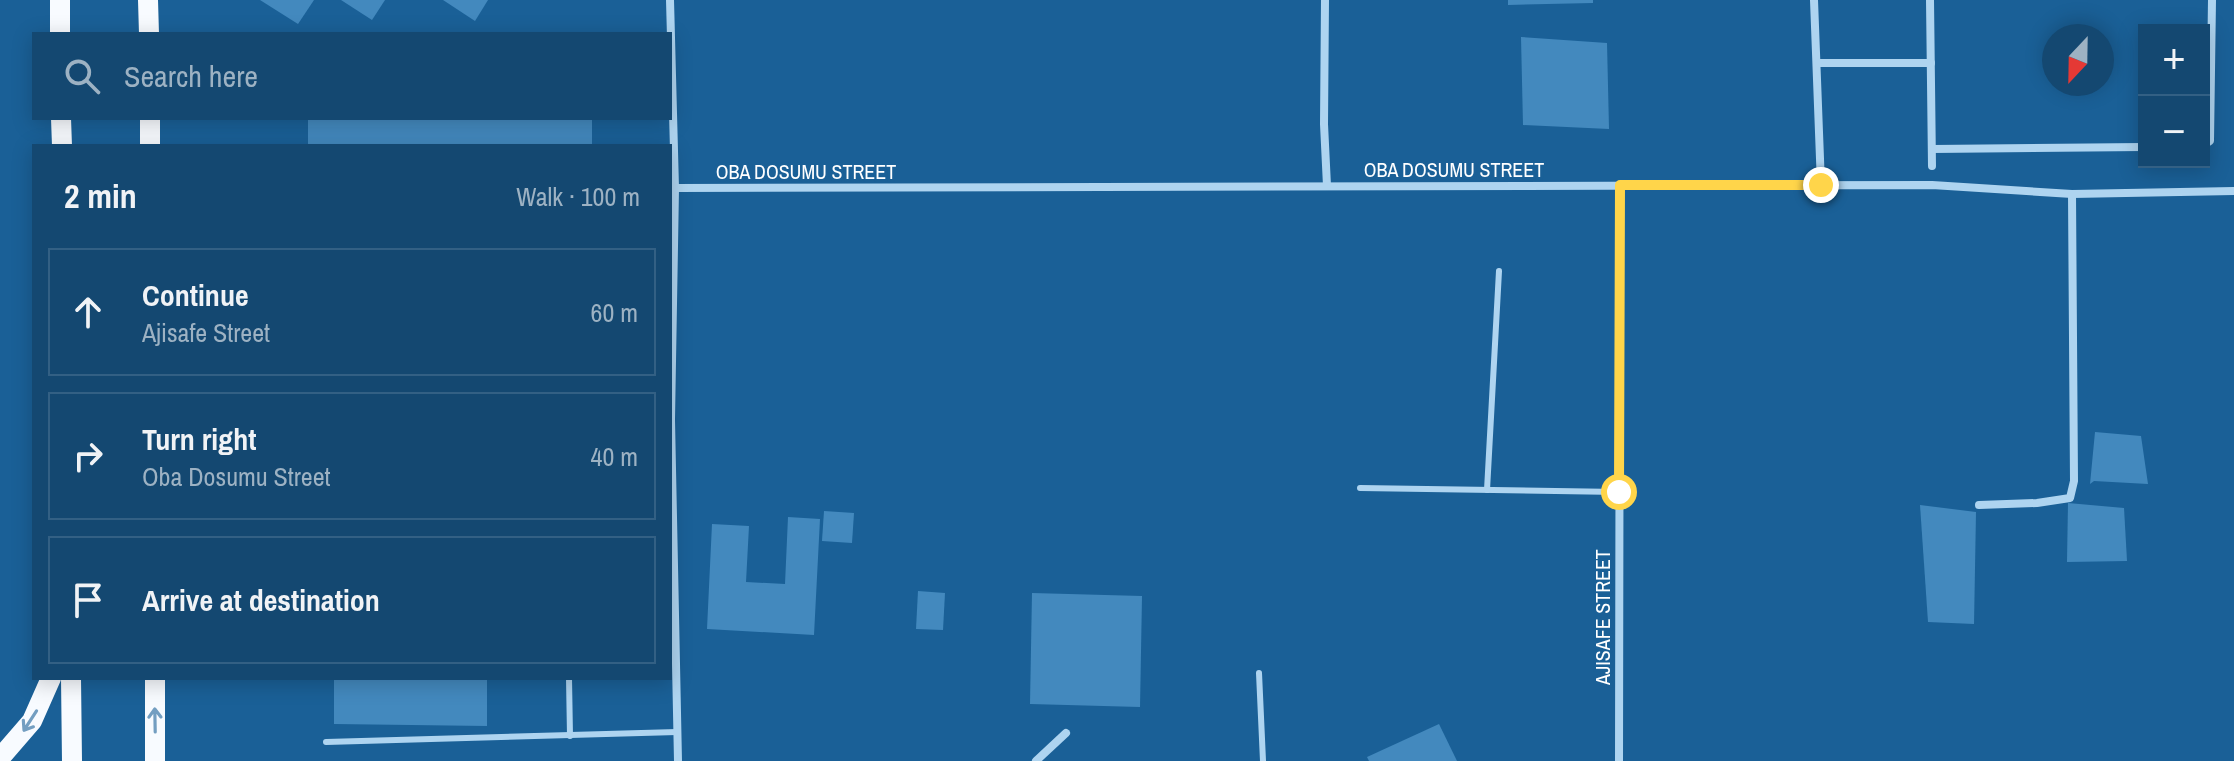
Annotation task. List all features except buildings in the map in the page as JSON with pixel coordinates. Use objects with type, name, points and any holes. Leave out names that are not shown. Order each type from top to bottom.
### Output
[{"type":"main road","points":[[60,18],[68,0]]},
{"type":"main road","points":[[139,0],[149,30]]},
{"type":"main road","points":[[148,0],[149,30]]},
{"type":"main road","points":[[61,120],[62,144]]},
{"type":"main road","points":[[150,120],[150,144]]},
{"type":"main road","points":[[0,758],[32,721],[50,680]]},
{"type":"main road","points":[[71,680],[72,761]]},
{"type":"main road","points":[[155,680],[155,761]]},
{"type":"street","points":[[670,0],[671,32]]},
{"type":"street","points":[[1325,0],[1327,186]]},
{"type":"street","points":[[1814,0],[1821,185]]},
{"type":"street","points":[[1930,0],[1932,166]]},
{"type":"street","points":[[2210,141],[2212,0]]},
{"type":"street","points":[[1817,63],[1931,63]]},
{"type":"street","points":[[672,75],[675,188],[672,327]]},
{"type":"street","points":[[1932,149],[2138,147]]},
{"type":"street","name":"AJISAFE STREET","points":[[1619,761],[1620,185]]},
{"type":"street","name":"OBA DOSUMU STREET","points":[[675,188],[1932,185],[2072,194],[2234,191]]},
{"type":"street","points":[[1979,505],[2037,503],[2070,498],[2074,481],[2072,194]]},
{"type":"street","points":[[672,509],[678,761]]},
{"type":"street","points":[[1036,761],[1066,733]]},
{"type":"lane","points":[[1487,490],[1499,271]]},
{"type":"lane","points":[[1360,488],[1619,492]]},
{"type":"lane","points":[[1259,673],[1263,761]]},
{"type":"lane","points":[[569,680],[570,736]]},
{"type":"lane","points":[[326,742],[677,732]]},
{"type":"route","points":[[1619,492],[1620,185],[1821,185]]}]
